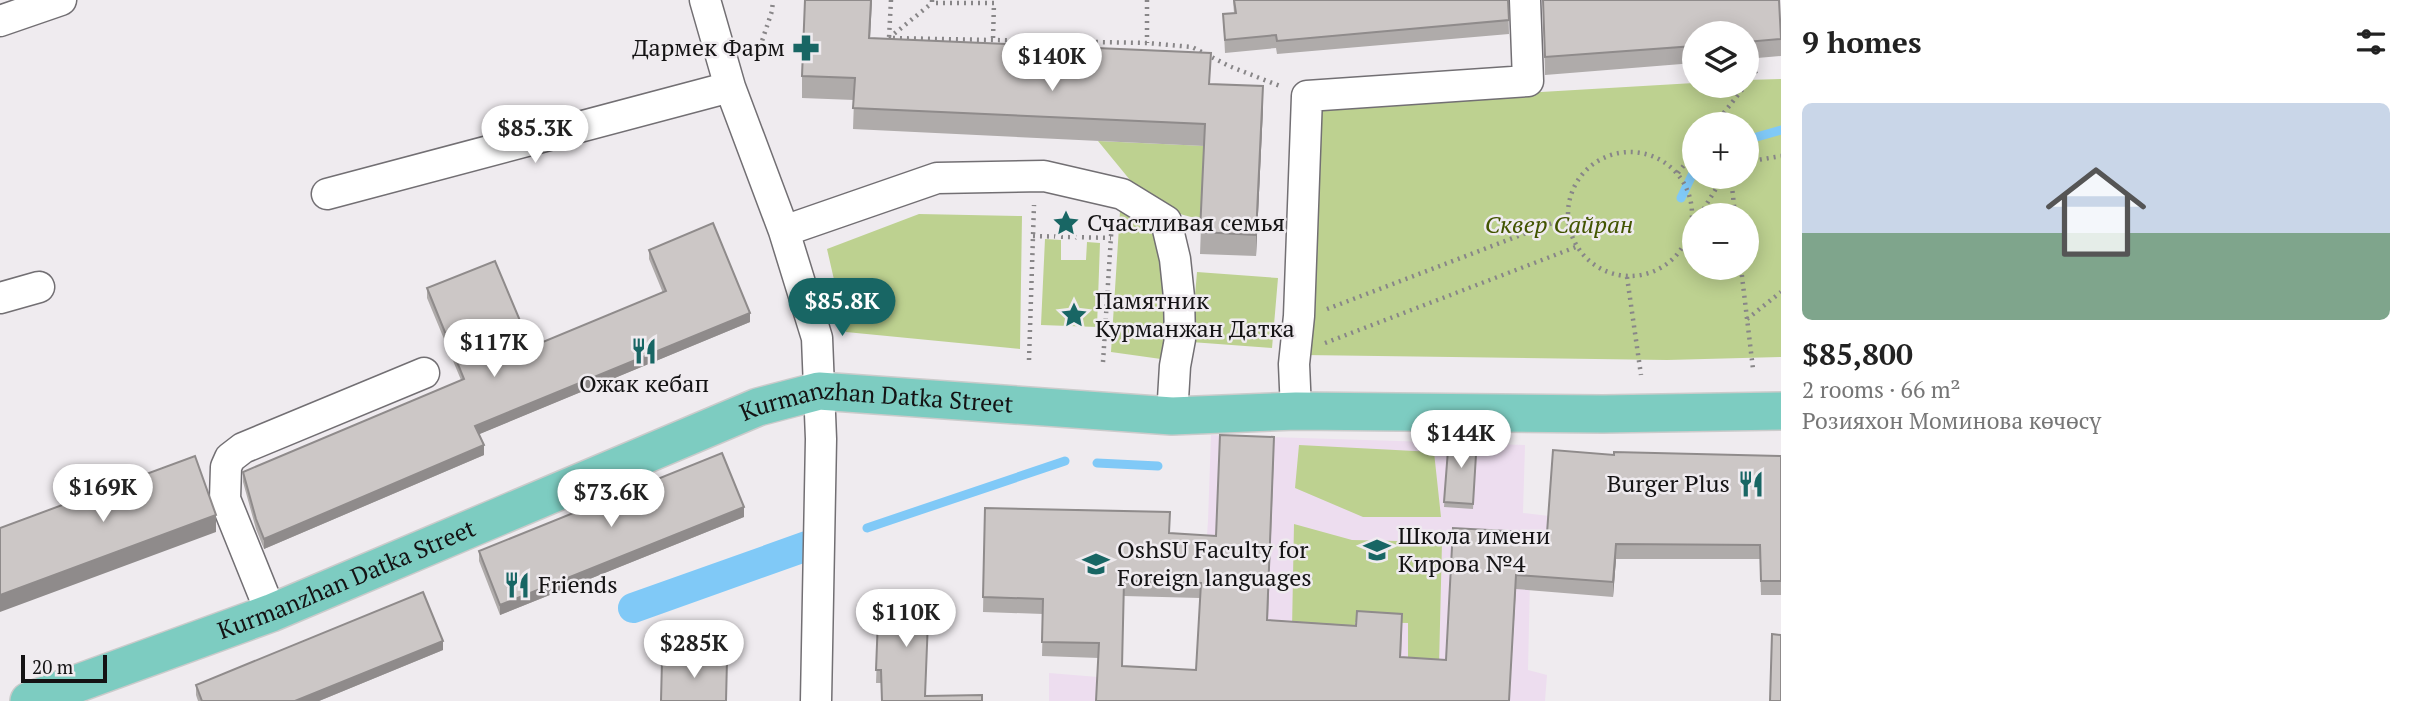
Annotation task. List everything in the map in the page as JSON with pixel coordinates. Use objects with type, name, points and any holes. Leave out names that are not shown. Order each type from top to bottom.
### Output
[{"type":"main road","name":"Kurmanzhan Datka Street","points":[[29,701],[271,613],[758,407],[820,391],[1172,416],[1296,411],[1603,414],[1781,411]]},
{"type":"street","points":[[0,21],[61,0]]},
{"type":"street","points":[[705,0],[730,87],[784,232],[817,338],[820,391],[817,701]]},
{"type":"street","points":[[1296,411],[1294,364],[1299,316],[1307,96],[1528,80],[1525,0]]},
{"type":"street","points":[[327,194],[730,87]]},
{"type":"street","points":[[784,232],[937,178],[1044,176],[1122,194],[1166,221],[1175,259],[1180,340],[1175,366],[1172,416]]},
{"type":"street","points":[[0,298],[38,286]]},
{"type":"street","points":[[271,613],[225,499],[226,467],[230,458],[243,448],[424,373]]},
{"type":"path","points":[[760,47],[773,0]]},
{"type":"path","points":[[889,38],[891,0]]},
{"type":"path","points":[[1147,0],[1147,43]]},
{"type":"path","points":[[889,38],[932,2],[994,3],[993,39]]},
{"type":"path","points":[[889,38],[1147,43],[1192,47],[1230,66],[1307,96]]},
{"type":"path","points":[[1725,112],[1736,98]]},
{"type":"path","points":[[1682,249],[1667,266],[1648,275],[1627,278],[1607,273],[1589,263],[1576,246],[1569,228],[1567,207],[1573,187],[1585,170],[1602,158],[1622,152],[1642,153],[1662,160],[1679,175],[1689,191],[1691,203]]},
{"type":"path","points":[[1759,160],[1781,156]]},
{"type":"path","points":[[1679,175],[1682,170]]},
{"type":"path","points":[[1029,360],[1035,176]]},
{"type":"path","points":[[1103,362],[1114,192]]},
{"type":"path","points":[[1318,313],[1568,217]]},
{"type":"path","points":[[1032,236],[1111,238]]},
{"type":"path","points":[[1318,345],[1576,246]]},
{"type":"path","points":[[1627,278],[1641,375]]},
{"type":"path","points":[[1742,280],[1753,369]]},
{"type":"path","points":[[1747,319],[1781,292]]},
{"type":"shaded area","name":"Школа имени Кирова №4","points":[[1211,435],[1525,445],[1523,513],[1549,516],[1547,579],[1530,579],[1528,670],[1547,675],[1545,701],[1049,701],[1049,673],[1196,685],[1208,521]]},
{"type":"green space","name":"Сквер Сайран","points":[[1781,79],[1781,357],[1667,360],[1304,355],[1316,105],[1682,84],[1682,98],[1759,98],[1759,80]]},
{"type":"green space","points":[[1098,141],[1205,146],[1202,220],[1158,208],[1130,180]]},
{"type":"green space","points":[[1120,211],[1155,226],[1167,252],[1169,330],[1161,359],[1111,352]]},
{"type":"green space","points":[[919,214],[1022,216],[1020,349],[846,332],[827,249]]},
{"type":"green space","points":[[1045,239],[1061,240],[1061,260],[1086,260],[1087,242],[1100,243],[1097,327],[1041,325]]},
{"type":"green space","points":[[1197,272],[1278,278],[1272,348],[1191,342]]},
{"type":"green space","points":[[1299,445],[1434,452],[1441,517],[1363,517],[1295,488]]},
{"type":"green space","points":[[1294,524],[1352,540],[1442,542],[1439,665],[1408,664],[1408,623],[1355,622],[1355,661],[1292,629]]},
{"type":"building","points":[[805,0],[871,0],[869,38],[1211,53],[1209,84],[1263,86],[1256,235],[1200,232],[1205,124],[853,108],[855,78],[802,76]]},
{"type":"building","points":[[1234,0],[1508,0],[1509,20],[1277,41],[1276,35],[1225,40],[1223,14],[1236,13]]},
{"type":"building","points":[[1543,0],[1779,0],[1781,39],[1759,41],[1759,21],[1682,21],[1682,47],[1545,57]]},
{"type":"building","points":[[713,223],[750,313],[475,426],[484,445],[264,539],[243,472],[464,379],[427,288],[495,261],[531,347],[666,291],[649,250]]},
{"type":"building","points":[[1220,435],[1274,437],[1267,620],[1356,626],[1357,611],[1402,614],[1400,657],[1446,660],[1453,528],[1547,533],[1553,450],[1614,455],[1614,452],[1781,456],[1781,581],[1761,581],[1760,545],[1616,544],[1613,582],[1516,575],[1509,701],[1096,701],[1099,643],[1042,642],[1043,599],[983,597],[985,508],[1170,512],[1169,533],[1216,536]],"holes":[[[1124,581],[1201,583],[1196,670],[1122,666]]]},
{"type":"building","points":[[1449,437],[1477,438],[1473,504],[1444,502]]},
{"type":"building","points":[[722,453],[744,507],[500,605],[479,551]]},
{"type":"building","points":[[195,456],[216,515],[0,595],[0,528]]},
{"type":"building","points":[[423,592],[443,641],[295,701],[202,701],[196,685]]},
{"type":"building","points":[[879,593],[929,595],[925,696],[982,695],[982,701],[882,701],[881,670],[876,670]]},
{"type":"building","points":[[1772,634],[1781,635],[1781,701],[1770,701]]},
{"type":"building","points":[[662,660],[727,660],[726,701],[661,701]]},
{"type":"waterway","points":[[1759,136],[1781,130]]},
{"type":"waterway","points":[[1681,198],[1685,189]]},
{"type":"waterway","points":[[867,528],[1065,461]]},
{"type":"waterway","points":[[1097,463],[1158,466]]},
{"type":"waterway","points":[[633,608],[807,546]]},
{"type":"place","name":"Дармек Фарм","points":[[806,48]]},
{"type":"place","name":"Счастливая семья","points":[[1066,223]]},
{"type":"place","name":"Памятник Курманжан Датка","points":[[1074,315]]},
{"type":"place","name":"Ожак кебап","points":[[644,351]]},
{"type":"place","name":"Burger Plus","points":[[1751,484]]},
{"type":"place","name":"Школа имени Кирова №4","points":[[1377,550]]},
{"type":"place","name":"OshSU Faculty for Foreign languages","points":[[1096,564]]},
{"type":"place","name":"Friends","points":[[517,585]]}]
